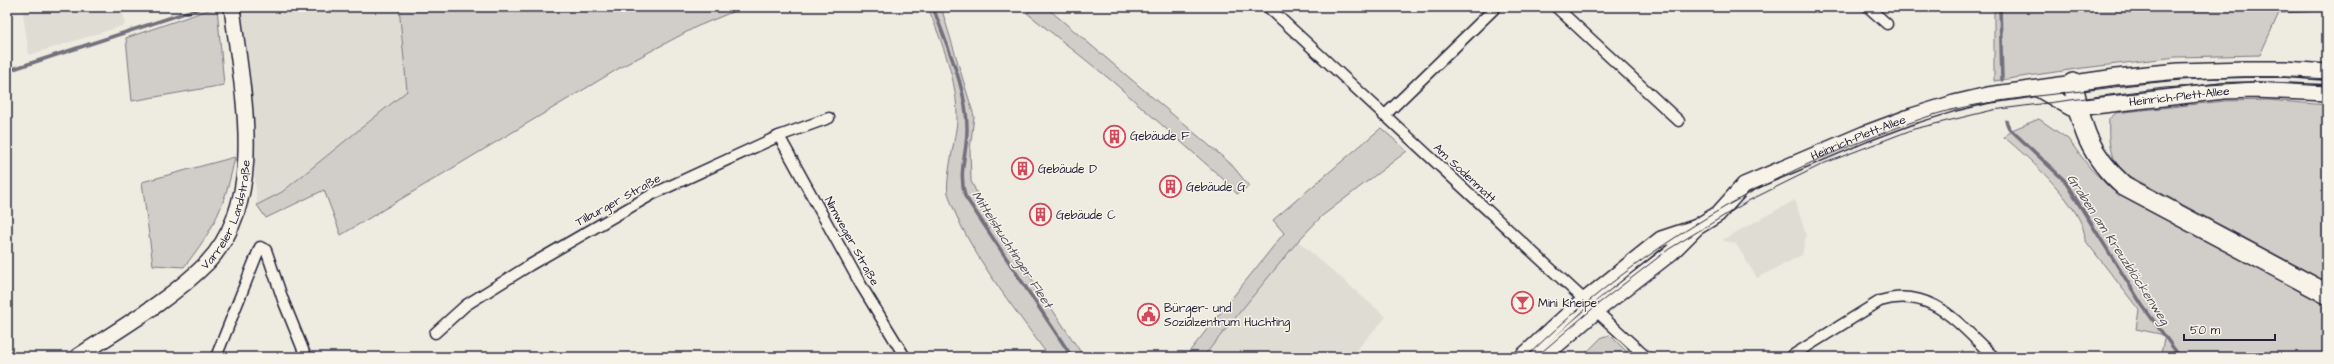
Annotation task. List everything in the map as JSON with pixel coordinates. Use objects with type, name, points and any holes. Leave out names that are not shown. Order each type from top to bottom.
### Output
[{"type":"highway","points":[[2073,83],[2077,108],[2085,134],[2094,154],[2109,173],[2124,186],[2327,294]]},
{"type":"main road","name":"Varreler Landstraße","points":[[77,357],[184,282],[207,262],[233,223],[243,189],[246,143],[232,7]]},
{"type":"main road","name":"Heinrich-Plett-Allee","points":[[1543,357],[1596,311],[1672,252],[1697,227],[1718,214],[1744,185],[1864,134],[1954,103],[1988,95],[2124,76],[2206,70],[2285,69],[2327,72]]},
{"type":"main road","name":"Heinrich-Plett-Allee","points":[[2038,89],[2070,108],[2255,90],[2327,93]]},
{"type":"main road","name":"Heinrich-Plett-Allee","points":[[1522,357],[1585,300],[1661,239],[1697,227]]},
{"type":"street","name":"Am Sodenmatt","points":[[1268,7],[1646,357]]},
{"type":"street","points":[[1384,116],[1496,7]]},
{"type":"street","points":[[1556,7],[1679,121]]},
{"type":"street","points":[[1868,7],[1887,24]]},
{"type":"street","name":"Tilburger Straße","points":[[435,333],[466,304],[594,227],[653,194],[779,136],[829,118]]},
{"type":"street","name":"Nimweger Straße","points":[[779,136],[861,285],[905,357]]},
{"type":"street","points":[[216,357],[260,247],[266,250],[283,300],[306,357]]},
{"type":"street","points":[[1790,357],[1880,301],[1896,296],[1910,296],[1927,301],[1941,310],[1994,357]]},
{"type":"shaded area","points":[[22,7],[122,7],[125,25],[29,55]]},
{"type":"shaded area","points":[[217,7],[224,85],[132,101],[126,38]]},
{"type":"shaded area","points":[[240,7],[399,7],[408,91],[282,192],[257,205]]},
{"type":"shaded area","points":[[399,7],[744,7],[696,27],[623,66],[341,235],[324,190],[266,218],[257,205],[282,192],[407,91]]},
{"type":"shaded area","points":[[928,7],[941,7],[974,116],[970,150],[971,181],[982,204],[1084,357],[1049,357],[978,257],[956,214],[947,187],[957,121],[955,91],[948,62]]},
{"type":"shaded area","points":[[1034,7],[1046,7],[1231,164],[1249,186],[1237,194],[1222,178],[1112,81],[1027,13]]},
{"type":"shaded area","points":[[1994,7],[2327,7],[2327,11],[2279,13],[2260,55],[2176,57],[2083,68],[1994,81]]},
{"type":"shaded area","points":[[2268,100],[2327,105],[2327,282],[2118,170],[2111,151],[2109,139],[2109,119],[2116,113],[2225,101]]},
{"type":"shaded area","points":[[2039,119],[2068,139],[2090,168],[2111,189],[2327,304],[2327,357],[2157,357],[2161,353],[2165,335],[2136,329],[2139,310],[2085,240],[2083,227],[2066,199],[2054,184],[2027,157],[2004,137],[2014,129]]},
{"type":"shaded area","points":[[1381,128],[1407,151],[1322,216],[1298,241],[1203,357],[1185,357],[1284,233],[1273,220]]},
{"type":"shaded area","points":[[235,157],[223,203],[211,228],[195,253],[184,267],[153,265],[142,182]]},
{"type":"shaded area","points":[[1795,200],[1806,235],[1802,255],[1757,278],[1736,244],[1722,240]]},
{"type":"shaded area","points":[[1298,241],[1386,317],[1350,357],[1203,357]]},
{"type":"shaded area","points":[[1610,335],[1632,357],[1582,357],[1602,337]]},
{"type":"waterway","points":[[7,71],[203,7]]},
{"type":"waterway","name":"Mittelshuchtinger Fleet","points":[[933,7],[955,68],[964,100],[967,139],[962,178],[965,196],[1072,357]]},
{"type":"waterway","name":"Graben am Kreuzblöckenweg","points":[[2000,7],[2002,80]]},
{"type":"waterway","name":"Graben am Kreuzblöckenweg","points":[[2006,121],[2009,128],[2064,180],[2142,305],[2180,357]]},
{"type":"tram line","points":[[1526,357],[1564,322],[1603,290],[1686,230],[1730,204],[1821,158],[1917,120],[1947,111],[1985,103],[2156,82],[2241,77],[2298,77],[2327,79]]},
{"type":"tram line","points":[[1536,357],[1598,304],[1669,249],[1750,200],[1825,163],[1914,129],[1993,110],[2164,88],[2254,82],[2327,86]]},
{"type":"place","name":"Gebäude F","points":[[1114,136]]},
{"type":"place","name":"Gebäude D","points":[[1023,169]]},
{"type":"place","name":"Gebäude G","points":[[1171,187]]},
{"type":"place","name":"Gebäude C","points":[[1040,215]]},
{"type":"place","name":"Mini Kneipe","points":[[1522,303]]},
{"type":"place","name":"Bürger- und Sozialzentrum Huchting","points":[[1148,315]]}]
